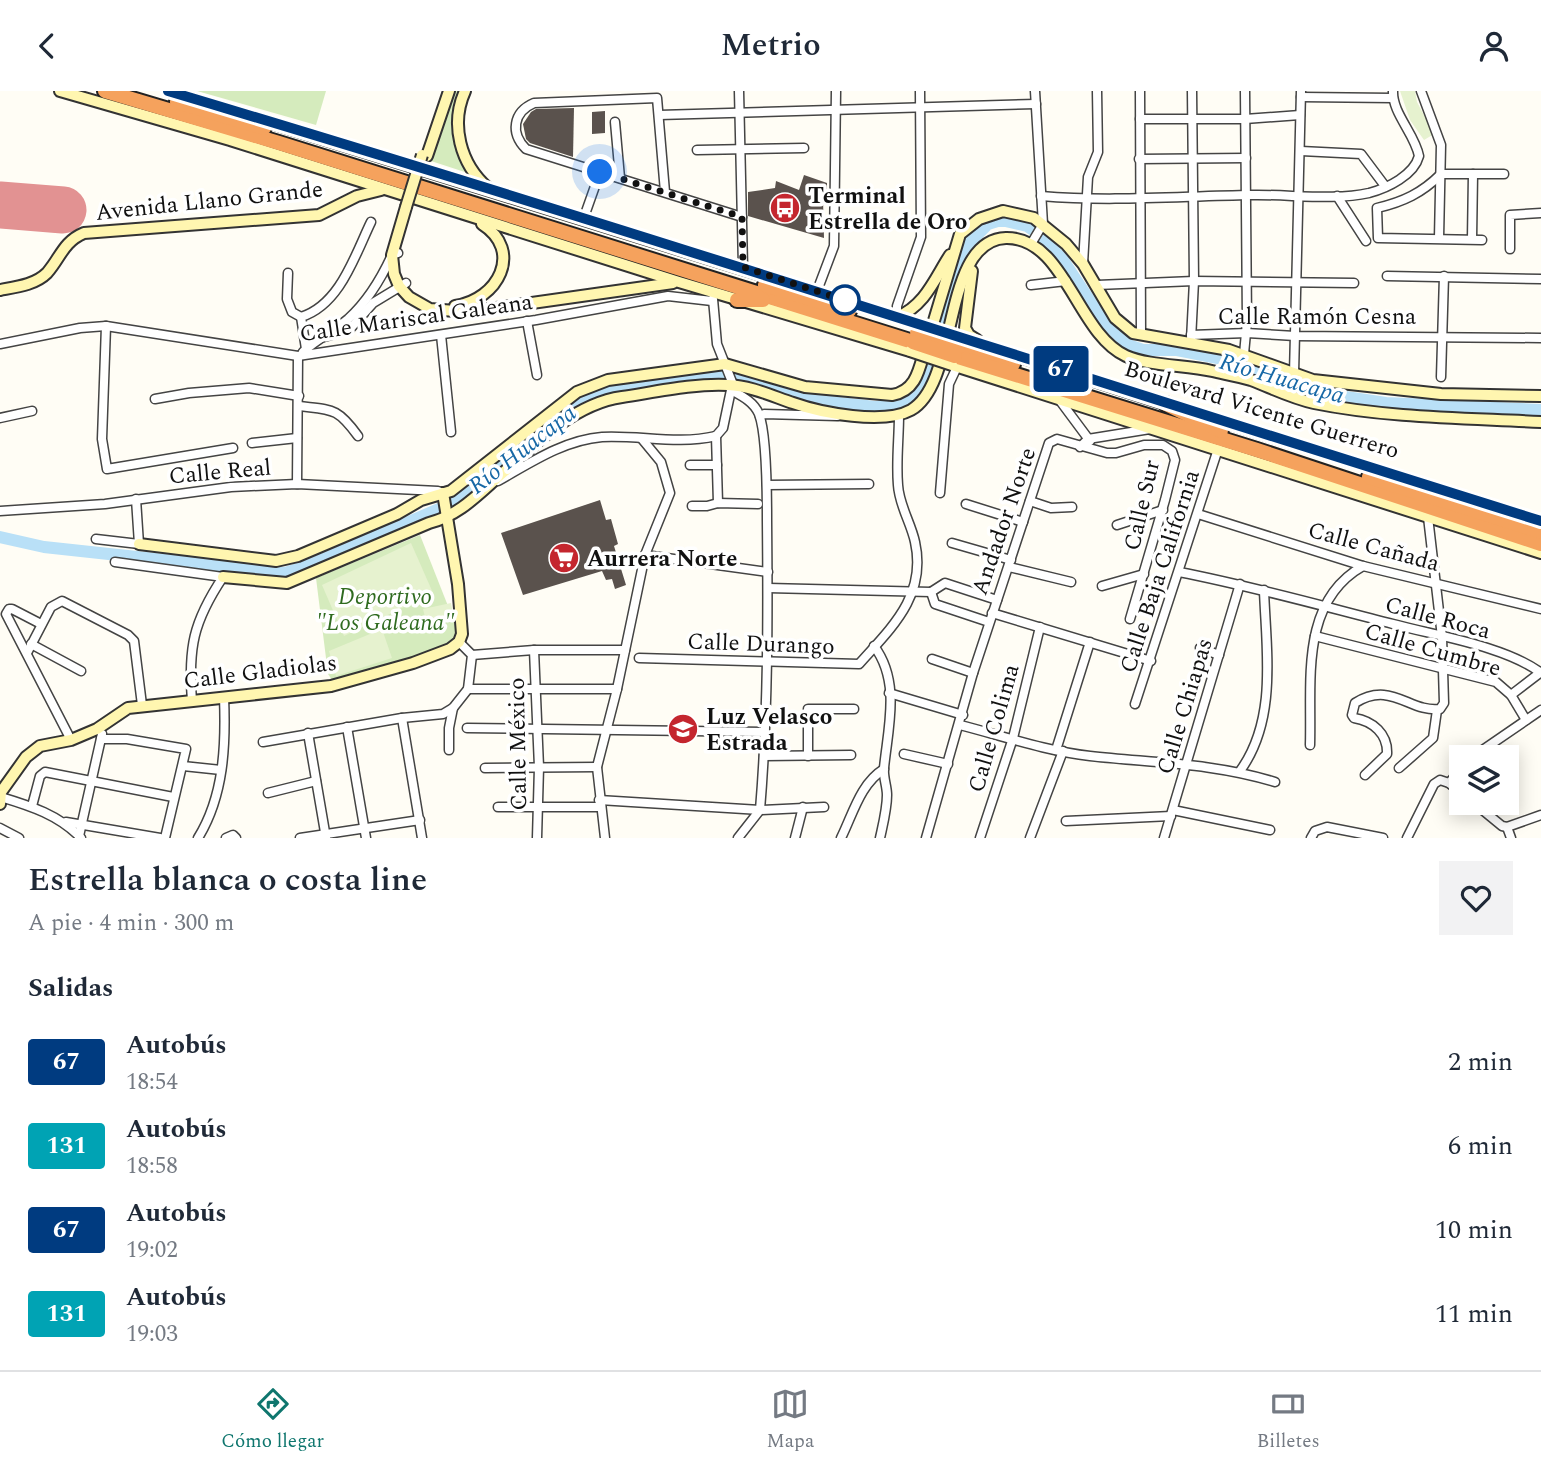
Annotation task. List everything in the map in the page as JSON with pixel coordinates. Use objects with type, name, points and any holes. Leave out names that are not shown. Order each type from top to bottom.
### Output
[{"type":"highway","name":"Boulevard Vicente Guerrero","points":[[105,91],[279,142],[784,301],[915,338]]},
{"type":"highway","name":"Boulevard Vicente Guerrero","points":[[137,91],[220,115],[915,338],[957,355],[1541,544]]},
{"type":"highway","points":[[185,96],[220,115]]},
{"type":"highway","points":[[737,300],[784,301]]},
{"type":"highway","name":"Boulevard Vicente Guerrero","points":[[957,355],[1225,433],[1541,532]]},
{"type":"highway","points":[[1166,404],[1225,433]]},
{"type":"highway","points":[[1478,534],[1508,535]]},
{"type":"main road","name":"Boulevard Vicente Guerrero","points":[[60,91],[230,140],[679,282],[713,296],[915,338]]},
{"type":"main road","name":"Boulevard Vicente Guerrero","points":[[168,91],[305,131],[492,192],[743,267],[897,317],[915,338]]},
{"type":"main road","points":[[425,156],[443,91]]},
{"type":"main road","points":[[449,91],[408,207],[395,254],[403,284],[418,304],[430,309],[468,311],[679,282]]},
{"type":"main road","points":[[465,91],[458,114],[462,151],[481,182],[492,192]]},
{"type":"main road","name":"Avenida Llano Grande","points":[[357,196],[358,181]]},
{"type":"main road","name":"Avenida Llano Grande","points":[[0,290],[32,283],[46,274],[62,248],[85,233],[319,215],[357,196],[385,190]]},
{"type":"main road","points":[[139,544],[276,561],[317,548],[397,514],[421,500],[443,496],[460,486],[555,407],[593,384],[726,365],[822,390],[878,395],[902,393],[911,387],[918,374],[960,234],[967,226],[991,213],[1003,211],[1020,213],[1066,244],[1097,285],[1115,318],[1125,328],[1141,335],[1191,338],[1244,354],[1313,380],[1441,394],[1541,396]]},
{"type":"main road","points":[[403,284],[423,299],[438,305],[467,305],[478,301],[487,293],[502,270],[501,247],[494,232],[471,217]]},
{"type":"main road","points":[[223,577],[287,583],[447,517],[479,495],[557,428],[593,405],[623,397],[732,386],[812,408],[856,415],[890,418],[913,409],[930,389],[972,261],[983,246],[993,240],[1020,239],[1031,244],[1066,281],[1088,322],[1101,338],[1128,357],[1239,377],[1281,394],[1333,406],[1454,418],[1541,422]]},
{"type":"main road","points":[[897,317],[913,309],[923,298],[954,250]]},
{"type":"main road","points":[[972,261],[965,328],[975,339],[996,348]]},
{"type":"main road","name":"Boulevard Vicente Guerrero","points":[[957,355],[996,348],[1541,521]]},
{"type":"main road","name":"Boulevard Vicente Guerrero","points":[[957,355],[1058,398],[1541,553]]},
{"type":"main road","points":[[443,496],[458,584],[462,634],[459,642]]},
{"type":"main road","name":"Calle Gladiolas","points":[[1,793],[26,757],[40,746],[71,740],[104,724],[128,708],[331,686],[413,663],[450,649],[459,642]]},
{"type":"main road","points":[[0,804],[1,793]]},
{"type":"street","points":[[577,91],[577,101]]},
{"type":"street","points":[[740,91],[743,267]]},
{"type":"street","points":[[817,291],[834,246],[836,91]]},
{"type":"street","points":[[897,317],[897,306],[921,237],[920,91]]},
{"type":"street","points":[[1031,244],[1043,226],[1035,91]]},
{"type":"street","points":[[1083,264],[1088,177],[1098,152],[1097,91]]},
{"type":"street","points":[[1140,91],[1141,335]]},
{"type":"street","points":[[1191,338],[1195,281],[1192,91]]},
{"type":"street","points":[[1244,354],[1247,333],[1245,91]]},
{"type":"street","points":[[1421,91],[1440,136],[1439,238]]},
{"type":"street","points":[[1041,196],[1088,199],[1300,194],[1337,197],[1372,192],[1412,171],[1419,156],[1413,135],[1393,95],[1301,94],[1300,194],[1294,374]]},
{"type":"street","points":[[666,193],[657,98],[528,106],[515,123],[516,135],[526,149],[742,217]]},
{"type":"street","points":[[659,115],[1036,104]]},
{"type":"street","points":[[1140,118],[1245,119],[1300,115]]},
{"type":"street","points":[[615,122],[620,178]]},
{"type":"street","points":[[697,150],[804,148]]},
{"type":"street","points":[[1301,151],[1361,154],[1385,186]]},
{"type":"street","points":[[1139,159],[1246,158]]},
{"type":"street","points":[[583,220],[600,172]]},
{"type":"street","points":[[1473,174],[1477,240],[1378,238],[1377,208],[1396,204],[1415,195],[1441,174],[1473,174],[1504,174]]},
{"type":"street","points":[[1337,197],[1366,241]]},
{"type":"street","points":[[1510,249],[1510,215],[1541,213]]},
{"type":"street","points":[[288,273],[287,299],[292,312],[301,317],[314,313],[325,305],[346,274],[371,222]]},
{"type":"street","points":[[297,484],[298,356],[317,338],[347,320],[380,282],[395,254]]},
{"type":"street","points":[[1387,276],[1541,279]]},
{"type":"street","points":[[1441,377],[1444,276]]},
{"type":"street","points":[[1031,285],[1066,281]]},
{"type":"street","points":[[1097,285],[1195,281],[1354,283]]},
{"type":"street","points":[[317,338],[349,330],[373,303],[403,284]]},
{"type":"street","name":"Calle Mariscal Galeana","points":[[0,344],[80,328],[106,326],[298,356],[441,335],[668,296],[713,296]]},
{"type":"street","points":[[479,495],[544,456],[581,440],[602,437],[668,441],[716,436],[723,428],[732,386],[718,344],[713,296]]},
{"type":"street","points":[[301,317],[306,349]]},
{"type":"street","points":[[527,321],[537,375]]},
{"type":"street","points":[[106,326],[102,439],[107,469],[233,448]]},
{"type":"street","name":"Calle Ramón Cesna","points":[[1191,338],[1247,333],[1295,336],[1442,335],[1541,338]]},
{"type":"street","points":[[441,335],[452,432]]},
{"type":"street","points":[[940,493],[949,384],[957,355]]},
{"type":"street","points":[[732,386],[752,403],[760,416],[767,485],[765,731],[760,810],[738,838]]},
{"type":"street","points":[[155,399],[189,393],[249,389],[332,410],[343,415],[358,436]]},
{"type":"street","points":[[1058,398],[1100,452]]},
{"type":"street","points":[[0,418],[32,411]]},
{"type":"street","points":[[760,416],[781,414],[825,418],[856,415]]},
{"type":"street","name":"Calle Durango","points":[[639,658],[856,665],[900,619],[911,591],[917,557],[898,487],[899,415]]},
{"type":"street","points":[[1080,447],[1088,439],[1153,428]]},
{"type":"street","points":[[716,436],[718,503]]},
{"type":"street","points":[[252,443],[297,439]]},
{"type":"street","points":[[605,838],[597,767],[608,729],[645,555],[670,493],[661,462],[642,439]]},
{"type":"street","name":"Andador Norte","points":[[960,725],[972,673],[1049,443],[1057,439],[1080,447]]},
{"type":"street","name":"Calle Sur","points":[[1080,447],[1116,453],[1143,445],[1163,445],[1172,451],[1175,460],[1130,619]]},
{"type":"street","name":"Calle Baja California","points":[[1135,704],[1218,449]]},
{"type":"street","points":[[690,465],[717,465]]},
{"type":"street","name":"Calle Real","points":[[0,511],[105,504],[231,488],[297,484],[438,491],[443,496]]},
{"type":"street","points":[[767,485],[869,484]]},
{"type":"street","points":[[96,539],[139,544],[136,499]]},
{"type":"street","points":[[1030,501],[1051,508],[1072,507]]},
{"type":"street","points":[[692,506],[718,503],[758,504]]},
{"type":"street","points":[[966,504],[1023,522]]},
{"type":"street","points":[[1117,525],[1163,510]]},
{"type":"street","name":"Calle Cañada","points":[[1198,513],[1363,566],[1541,609]]},
{"type":"street","points":[[1399,768],[1433,738],[1437,710],[1444,703],[1442,637],[1427,517]]},
{"type":"street","points":[[952,543],[1071,582]]},
{"type":"street","points":[[645,555],[768,572]]},
{"type":"street","points":[[115,562],[223,577],[206,604],[191,647],[192,701]]},
{"type":"street","points":[[1310,745],[1312,668],[1315,636],[1322,606],[1338,583],[1363,566]]},
{"type":"street","name":"Calle Roca","points":[[1179,572],[1264,590],[1516,657],[1541,672]]},
{"type":"street","points":[[1102,586],[1144,574]]},
{"type":"street","points":[[768,588],[931,592],[945,583],[997,600]]},
{"type":"street","name":"Calle Chiapas","points":[[1164,838],[1240,584]]},
{"type":"street","points":[[1240,771],[1249,758],[1265,708],[1267,683],[1264,590]]},
{"type":"street","points":[[931,592],[935,604],[989,622]]},
{"type":"street","points":[[27,653],[41,624],[56,603],[62,601],[128,635],[134,641],[142,705]]},
{"type":"street","points":[[41,624],[12,609],[7,611],[7,616],[71,740]]},
{"type":"street","points":[[992,613],[1151,661]]},
{"type":"street","name":"Calle Colima","points":[[980,838],[1013,739],[1040,627]]},
{"type":"street","name":"Calle Cumbre","points":[[1315,636],[1496,683],[1511,695],[1526,720]]},
{"type":"street","points":[[459,642],[472,655],[534,650],[625,650]]},
{"type":"street","points":[[1030,838],[1090,642]]},
{"type":"street","points":[[31,644],[81,671]]},
{"type":"street","points":[[874,646],[884,659],[890,693],[891,725],[884,769],[887,792],[880,838]]},
{"type":"street","points":[[1200,648],[1219,655]]},
{"type":"street","name":"Calle México","points":[[534,650],[539,767],[537,838]]},
{"type":"street","points":[[263,742],[347,726],[443,714],[453,708],[468,689],[472,655]]},
{"type":"street","points":[[932,659],[972,673]]},
{"type":"street","points":[[1511,695],[1541,672]]},
{"type":"street","points":[[468,689],[617,689]]},
{"type":"street","points":[[890,693],[962,715]]},
{"type":"street","points":[[1365,775],[1387,754],[1387,745],[1378,728],[1365,720],[1354,718],[1352,715],[1356,703],[1373,695],[1400,697],[1437,710]]},
{"type":"street","points":[[198,838],[211,818],[221,770],[226,731],[224,697]]},
{"type":"street","points":[[449,750],[453,708]]},
{"type":"street","points":[[808,756],[808,709],[854,709]]},
{"type":"street","points":[[1490,745],[1541,710]]},
{"type":"street","points":[[402,718],[422,838]]},
{"type":"street","points":[[80,837],[104,724]]},
{"type":"street","points":[[926,838],[960,725],[1088,756],[1186,763],[1240,771],[1275,782]]},
{"type":"street","points":[[347,726],[366,838]]},
{"type":"street","points":[[467,728],[765,731]]},
{"type":"street","points":[[307,733],[325,836]]},
{"type":"street","points":[[65,822],[157,838],[173,797],[186,749],[127,739],[101,739]]},
{"type":"street","points":[[904,754],[947,764]]},
{"type":"street","points":[[764,756],[851,755]]},
{"type":"street","points":[[183,766],[221,770]]},
{"type":"street","points":[[485,768],[597,767]]},
{"type":"street","points":[[841,838],[862,792],[870,780],[884,769]]},
{"type":"street","points":[[32,806],[40,776],[45,772],[93,779],[173,797]]},
{"type":"street","points":[[1408,838],[1434,783],[1440,780],[1449,783]]},
{"type":"street","points":[[268,793],[316,781]]},
{"type":"street","points":[[1,793],[65,822],[80,837]]},
{"type":"street","points":[[498,807],[600,804],[760,810],[824,807]]},
{"type":"street","points":[[795,838],[803,807]]},
{"type":"street","points":[[1066,821],[1172,813],[1270,830]]},
{"type":"street","points":[[1489,815],[1507,827],[1541,815]]},
{"type":"street","points":[[300,838],[420,820]]},
{"type":"street","points":[[1311,838],[1321,827],[1383,838]]},
{"type":"street","points":[[1507,827],[1511,838]]},
{"type":"street","points":[[0,828],[19,838]]},
{"type":"street","points":[[226,838],[233,835],[236,838]]},
{"type":"green space","points":[[197,91],[326,91],[316,125]]},
{"type":"green space","points":[[453,91],[462,91],[457,113],[474,175],[431,161]]},
{"type":"green space","points":[[1400,91],[1415,91],[1417,102],[1434,134],[1424,140],[1410,120]]},
{"type":"green space","name":"Deportivo \"Los Galeana\"","points":[[420,535],[461,639],[336,686],[328,674],[316,578]]},
{"type":"green space","points":[[411,543],[433,593],[344,636],[322,585]]},
{"type":"green space","points":[[451,603],[454,618],[427,625],[423,609]]},
{"type":"green space","points":[[382,629],[392,658],[336,676],[329,651]]},
{"type":"building","points":[[574,108],[573,157],[530,143],[526,139],[523,124],[531,112],[536,109]]},
{"type":"building","points":[[605,111],[605,133],[592,134],[592,112]]},
{"type":"building","name":"Terminal Estrella de Oro","points":[[804,175],[827,183],[827,200],[823,199],[824,238],[748,216],[748,192],[775,188],[776,181],[799,190]]},
{"type":"building","name":"Aurrera Norte","points":[[600,500],[606,520],[611,519],[618,544],[614,546],[626,585],[615,589],[612,579],[606,580],[602,571],[523,595],[501,533]]},
{"type":"waterway","name":"Río Huacapa","points":[[0,537],[44,547],[285,573],[455,502],[551,423],[585,400],[616,388],[737,375],[814,400],[875,407],[902,406],[921,390],[968,244],[988,224],[1001,220],[1027,226],[1039,234],[1063,260],[1102,319],[1128,345],[1143,350],[1177,350],[1233,361],[1298,389],[1319,393],[1386,403],[1541,410]]},
{"type":"runway","points":[[0,205],[63,210]]},
{"type":"bus line","name":"67","points":[[168,91],[743,267],[1166,404],[1541,521]]},
{"type":"place","name":"Terminal Estrella de Oro","points":[[785,208]]},
{"type":"place","name":"Aurrera Norte","points":[[564,558]]},
{"type":"place","name":"Luz Velasco Estrada","points":[[683,729]]},
{"type":"route","points":[[600,172],[742,217],[743,267],[853,303],[845,300]]}]
